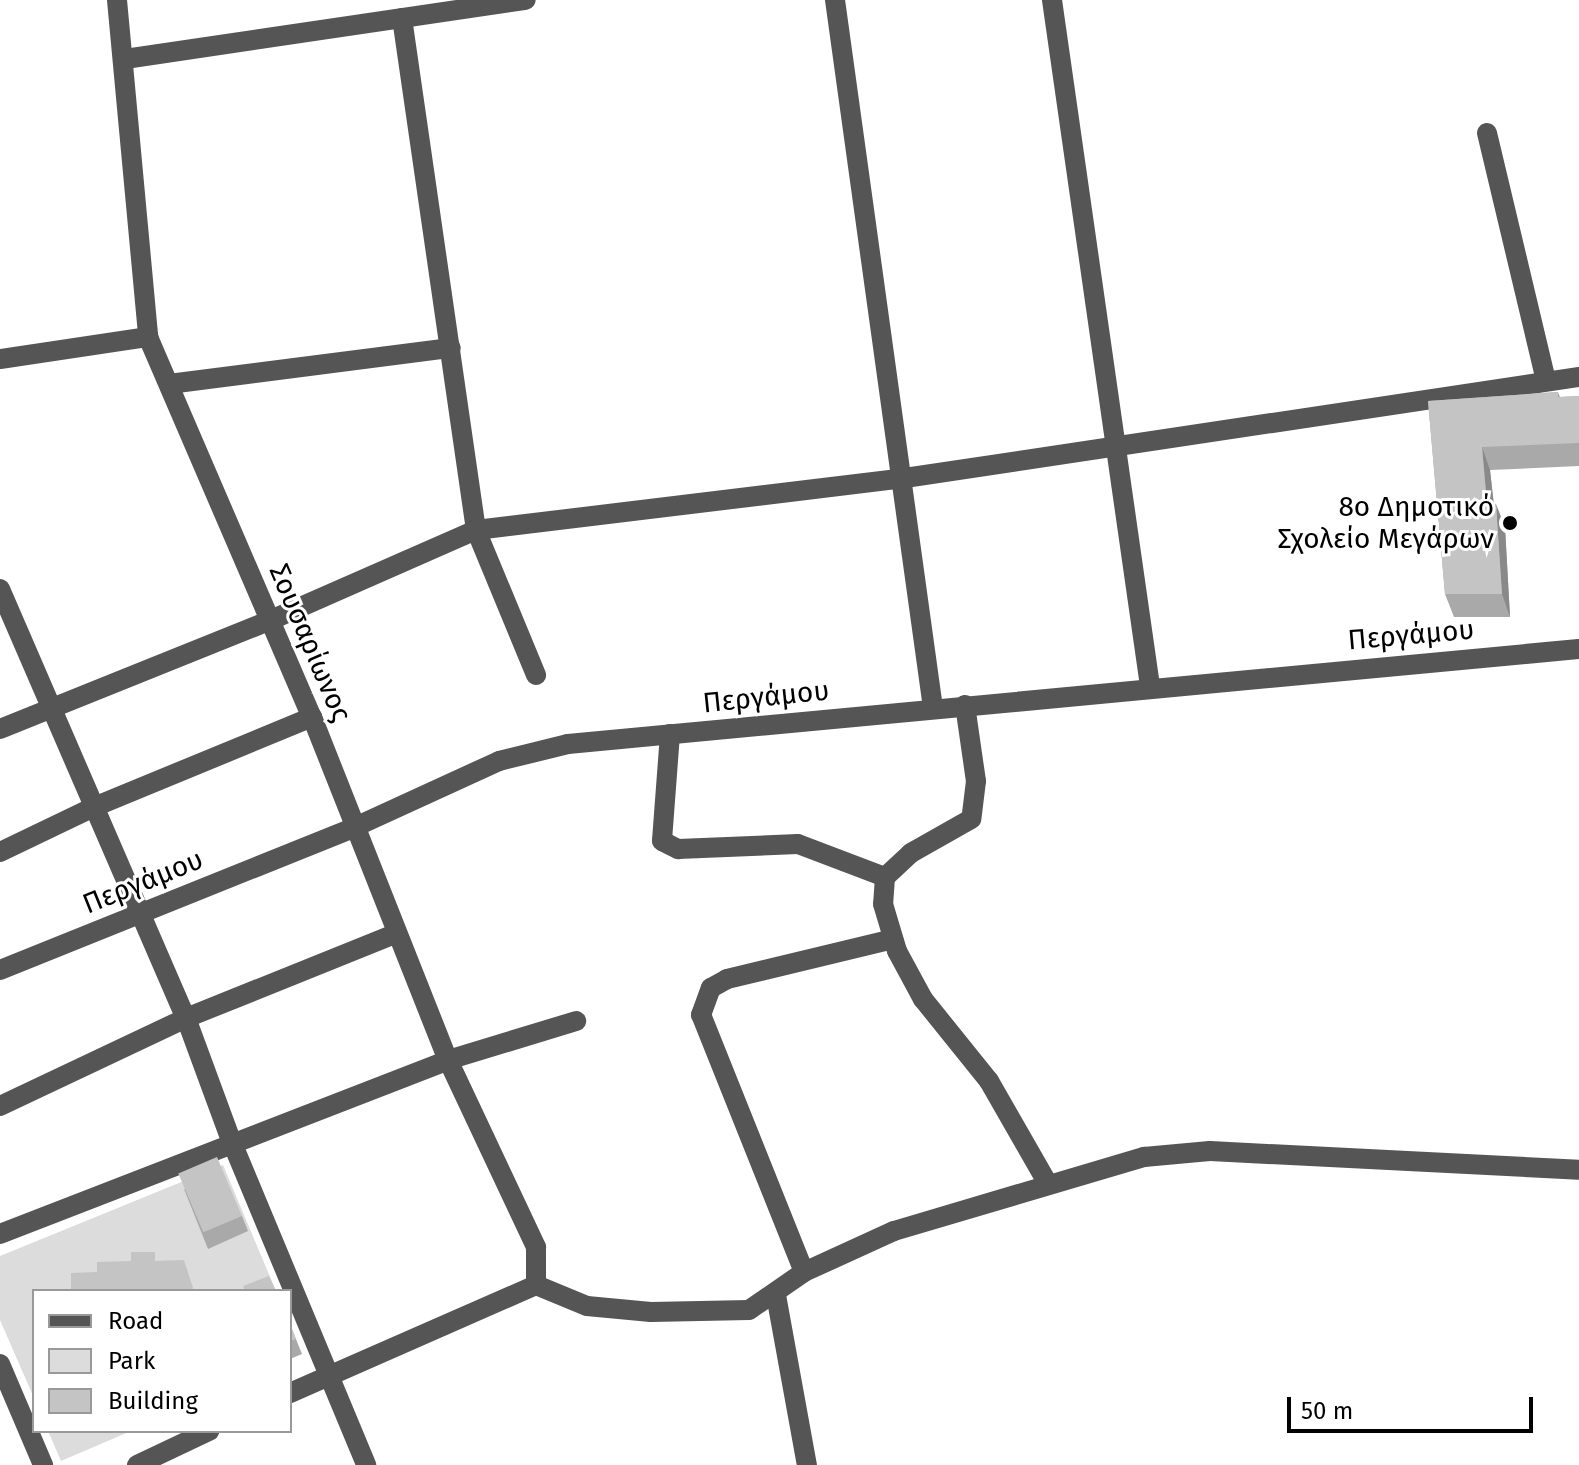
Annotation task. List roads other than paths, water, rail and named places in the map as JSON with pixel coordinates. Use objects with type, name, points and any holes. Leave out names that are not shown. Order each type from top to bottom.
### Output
[{"type":"street","name":"Σουσαρίωνος","points":[[117,0],[125,59],[148,337],[312,717],[448,1060],[536,1247],[536,1285]]},
{"type":"street","points":[[125,59],[526,0]]},
{"type":"street","points":[[835,0],[898,479],[933,708]]},
{"type":"street","points":[[1052,0],[1150,686]]},
{"type":"street","points":[[402,18],[476,530],[536,675]]},
{"type":"street","points":[[1487,133],[1546,381]]},
{"type":"street","points":[[0,359],[148,337]]},
{"type":"street","points":[[169,384],[451,348]]},
{"type":"street","points":[[0,729],[271,620],[476,530],[898,479],[1579,377]]},
{"type":"street","points":[[0,589],[186,1018],[231,1140],[366,1465]]},
{"type":"street","name":"Περγάμου","points":[[0,970],[355,827],[499,761],[568,744],[1150,686],[1579,649]]},
{"type":"street","points":[[965,705],[976,781],[971,819],[911,853],[885,877],[883,904],[893,939],[923,999],[989,1081],[1048,1184]]},
{"type":"street","points":[[0,852],[94,807],[312,717]]},
{"type":"street","points":[[670,734],[662,841],[678,849],[798,844],[885,877]]},
{"type":"street","points":[[0,1106],[186,1018],[397,933]]},
{"type":"street","points":[[804,1272],[701,1015],[711,988],[727,979],[893,939]]},
{"type":"street","points":[[0,1234],[231,1140],[448,1060],[576,1021]]},
{"type":"street","points":[[292,1392],[536,1285],[587,1306],[651,1312],[749,1310],[776,1295],[804,1272],[894,1231],[1048,1184],[1186,1151],[1579,1170]]},
{"type":"street","points":[[776,1295],[807,1465]]},
{"type":"street","points":[[0,1364],[43,1465]]},
{"type":"street","points":[[137,1465],[205,1433]]},
{"type":"place","name":"8ο Δημοτικό Σχολείο Μεγάρων","points":[[1510,523]]}]
